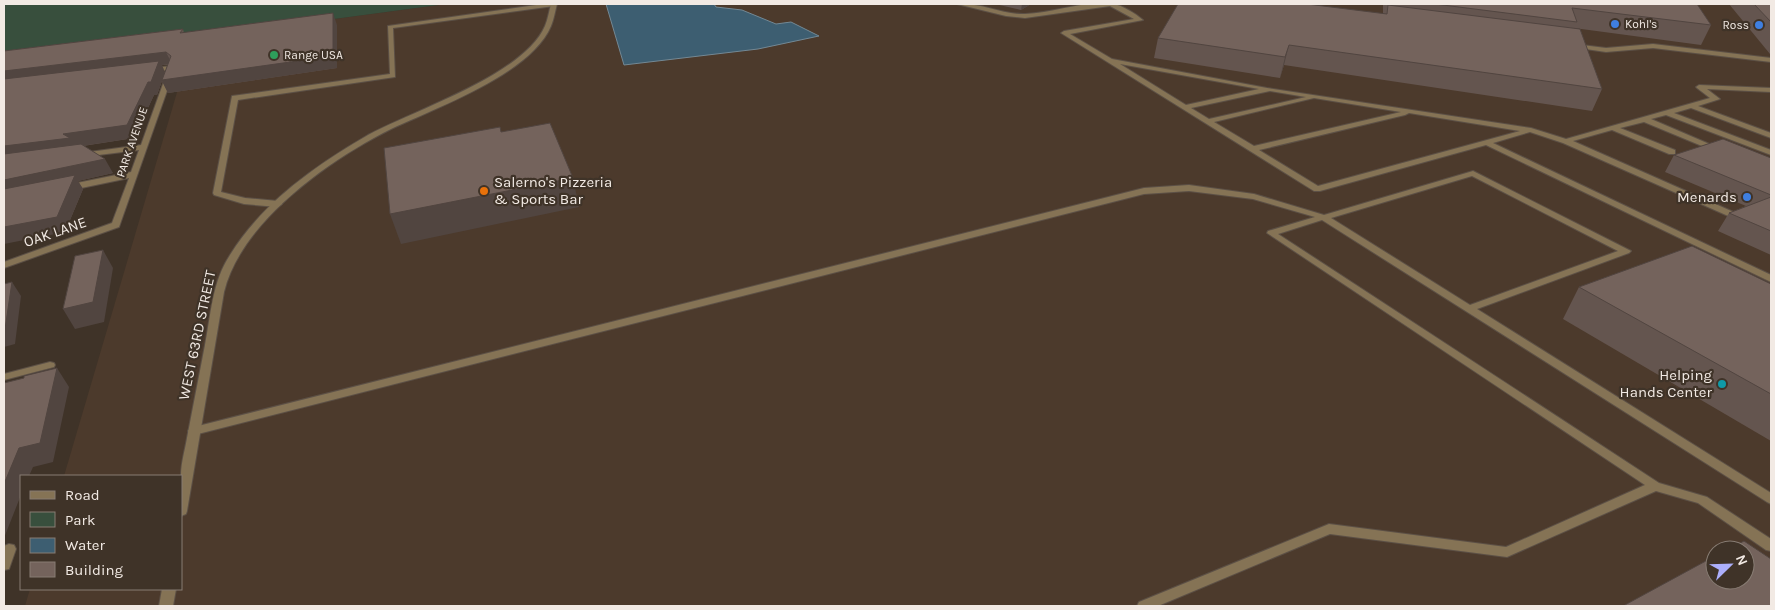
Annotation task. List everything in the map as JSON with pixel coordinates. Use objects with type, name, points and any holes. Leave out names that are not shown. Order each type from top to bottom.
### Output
[{"type":"street","points":[[278,204],[244,201],[218,193],[235,98],[393,76],[390,27],[554,4]]},
{"type":"street","name":"WEST 63RD STREET","points":[[182,505],[194,431],[224,276],[241,246],[278,204],[316,172],[386,129],[496,76],[521,58],[540,42],[554,13],[554,4]]},
{"type":"street","points":[[960,4],[1025,16],[1110,4],[1140,20],[1064,33],[1317,189],[1531,130]]},
{"type":"street","points":[[1566,45],[1606,50],[1653,46],[1771,60]]},
{"type":"street","points":[[1108,60],[1270,90],[1531,130],[1566,141],[1735,216]]},
{"type":"street","name":"PARK AVENUE","points":[[116,225],[172,68],[142,71]]},
{"type":"street","points":[[1566,141],[1716,99],[1699,87],[1771,90]]},
{"type":"street","points":[[1185,107],[1270,90]]},
{"type":"street","points":[[1208,121],[1316,96]]},
{"type":"street","points":[[1691,106],[1771,136]]},
{"type":"street","points":[[1252,148],[1411,111]]},
{"type":"street","points":[[1668,113],[1771,153]]},
{"type":"street","points":[[1644,119],[1726,152]]},
{"type":"street","points":[[1614,128],[1672,152]]},
{"type":"street","points":[[1486,142],[1771,279]]},
{"type":"street","points":[[69,156],[144,147]]},
{"type":"street","points":[[60,189],[135,174]]},
{"type":"street","points":[[1469,309],[1626,251],[1473,174],[1271,233],[1655,486],[1702,500],[1771,546]]},
{"type":"street","points":[[194,431],[1144,191],[1190,188],[1254,197],[1323,217],[1771,499]]},
{"type":"street","name":"OAK LANE","points":[[4,265],[116,225]]},
{"type":"street","points":[[4,377],[50,365]]},
{"type":"street","points":[[1144,606],[1329,529],[1507,552],[1655,486]]},
{"type":"street","points":[[4,565],[6,550]]},
{"type":"street","points":[[166,606],[169,590]]},
{"type":"shaded area","points":[[446,4],[1771,4],[1771,606],[25,606],[30,590],[182,590],[182,475],[64,475],[193,38]]},
{"type":"green space","points":[[4,4],[446,4],[4,63]]},
{"type":"water","points":[[606,4],[714,4],[716,7],[742,10],[776,24],[791,22],[819,36],[758,49],[624,65]]},
{"type":"building","points":[[1178,4],[1307,4],[1387,14],[1388,5],[1580,29],[1602,89],[1289,45],[1285,57],[1158,38]]},
{"type":"building","points":[[1435,4],[1697,4],[1711,25],[1572,8],[1577,22]]},
{"type":"building","points":[[1754,4],[1771,4],[1771,22]]},
{"type":"building","points":[[333,13],[333,56],[162,80],[171,56],[166,52],[4,71],[4,51],[183,29],[180,33]]},
{"type":"building","points":[[159,61],[151,82],[148,82],[127,125],[63,134],[70,138],[4,146],[4,79]]},
{"type":"building","points":[[550,123],[573,178],[390,214],[384,148],[500,127],[501,132]]},
{"type":"building","points":[[1723,139],[1771,158],[1771,195],[1674,155]]},
{"type":"building","points":[[81,144],[105,159],[4,180],[4,154]]},
{"type":"building","points":[[75,175],[57,217],[4,227],[4,189]]},
{"type":"building","points":[[1771,197],[1771,231],[1729,213]]},
{"type":"building","points":[[1692,246],[1771,284],[1771,394],[1579,287]]},
{"type":"building","points":[[103,250],[93,302],[63,309],[75,256]]},
{"type":"building","points":[[12,282],[5,329],[4,329],[4,284]]},
{"type":"building","points":[[57,368],[40,443],[19,448],[4,484],[4,383]]},
{"type":"building","points":[[1755,548],[1771,559],[1771,606],[1623,606],[1705,561],[1705,590],[1755,590]]},
{"type":"place","name":"Kohl's","points":[[1615,24]]},
{"type":"place","name":"Ross","points":[[1759,25]]},
{"type":"place","name":"Range USA","points":[[274,55]]},
{"type":"place","name":"Salerno's Pizzeria & Sports Bar","points":[[484,191]]},
{"type":"place","name":"Menards","points":[[1747,197]]},
{"type":"place","name":"Helping Hands Center","points":[[1722,384]]}]
